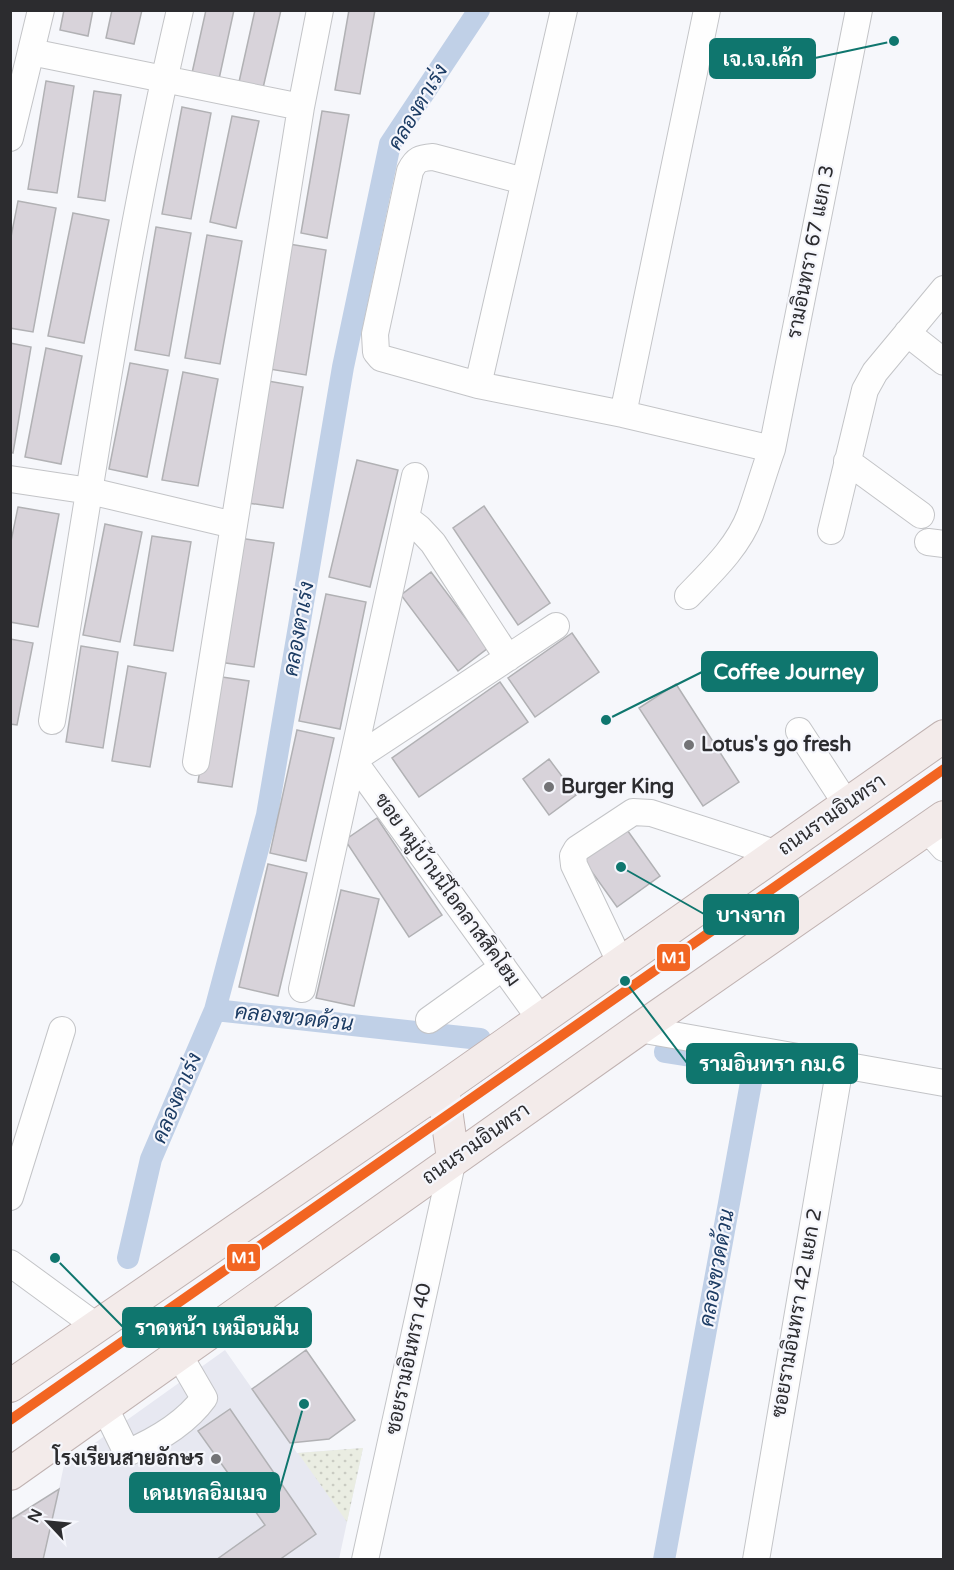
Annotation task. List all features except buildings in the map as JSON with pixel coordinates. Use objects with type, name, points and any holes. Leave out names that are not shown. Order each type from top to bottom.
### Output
[{"type":"main road","name":"ถนนรามอินทรา","points":[[10,1386],[541,1020],[944,736]]},
{"type":"main road","name":"ถนนรามอินทรา","points":[[10,1474],[639,1029],[938,831]]},
{"type":"main road","points":[[443,1088],[453,1159]]},
{"type":"street","points":[[10,138],[41,10]]},
{"type":"street","points":[[52,722],[114,345],[164,78],[180,10]]},
{"type":"street","points":[[196,762],[301,107],[320,10]]},
{"type":"street","points":[[478,385],[564,10]]},
{"type":"street","points":[[623,414],[707,10]]},
{"type":"street","name":"รามอินทรา 67 แยก 3","points":[[688,596],[727,555],[741,533],[750,516],[772,449],[860,10]]},
{"type":"street","points":[[31,52],[301,107]]},
{"type":"street","points":[[524,181],[433,157],[414,161],[375,334],[376,352],[381,358],[478,385],[623,414],[772,449]]},
{"type":"street","points":[[831,531],[864,390],[875,372],[944,289]]},
{"type":"street","points":[[907,333],[944,362]]},
{"type":"street","points":[[847,461],[921,515]]},
{"type":"street","name":"ซอย หมู่บ้านนีโอคลาสสิคโฮม","points":[[302,989],[415,476]]},
{"type":"street","points":[[10,479],[90,491],[234,525]]},
{"type":"street","points":[[406,518],[420,528],[433,543],[508,658]]},
{"type":"street","points":[[352,760],[556,626]]},
{"type":"street","points":[[799,731],[847,805]]},
{"type":"street","name":"ซอย หมู่บ้านนีโอคลาสสิคโฮม","points":[[352,760],[541,1020]]},
{"type":"street","points":[[621,964],[574,865],[573,856],[577,849],[633,812],[640,812],[651,813],[778,854]]},
{"type":"street","points":[[429,1020],[503,967]]},
{"type":"street","points":[[639,1029],[944,1083]]},
{"type":"street","points":[[10,1197],[62,1030]]},
{"type":"street","name":"ซอยรามอินทรา 42 แยก 2","points":[[756,1560],[840,1066]]},
{"type":"street","name":"ซอยรามอินทรา 40","points":[[365,1560],[453,1159]]},
{"type":"street","points":[[10,1263],[96,1326]]},
{"type":"street","points":[[105,1408],[127,1453],[159,1436],[194,1412],[204,1398],[179,1355]]},
{"type":"shaded area","name":"โรงเรียนสายอักษร","points":[[225,1350],[297,1453],[363,1448],[339,1559],[44,1560],[64,1465]]},
{"type":"shaded area","points":[[363,1448],[347,1522],[298,1453]]},
{"type":"waterway","name":"คลองตาเร่ง","points":[[128,1258],[151,1159],[215,1010],[267,815],[343,367],[390,144],[479,10]]},
{"type":"waterway","name":"คลองขวดด้วน","points":[[215,1010],[480,1039]]},
{"type":"waterway","name":"คลองขวดด้วน","points":[[664,1560],[754,1066],[665,1052]]},
{"type":"transit line","name":"M1","points":[[10,1420],[944,769]]},
{"type":"place","name":"เจ.เจ.เค้ก","points":[[894,41]]},
{"type":"place","name":"Coffee Journey","points":[[606,720]]},
{"type":"place","name":"Lotus's go fresh","points":[[689,745]]},
{"type":"place","name":"Burger King","points":[[549,787]]},
{"type":"place","name":"บางจาก","points":[[621,867]]},
{"type":"place","name":"รามอินทรา กม.6","points":[[625,981]]},
{"type":"place","name":"ราดหน้า เหมือนฝัน","points":[[55,1258]]},
{"type":"place","name":"เดนเทลอิมเมจ","points":[[304,1404]]},
{"type":"place","name":"โรงเรียนสายอักษร","points":[[216,1459]]}]
